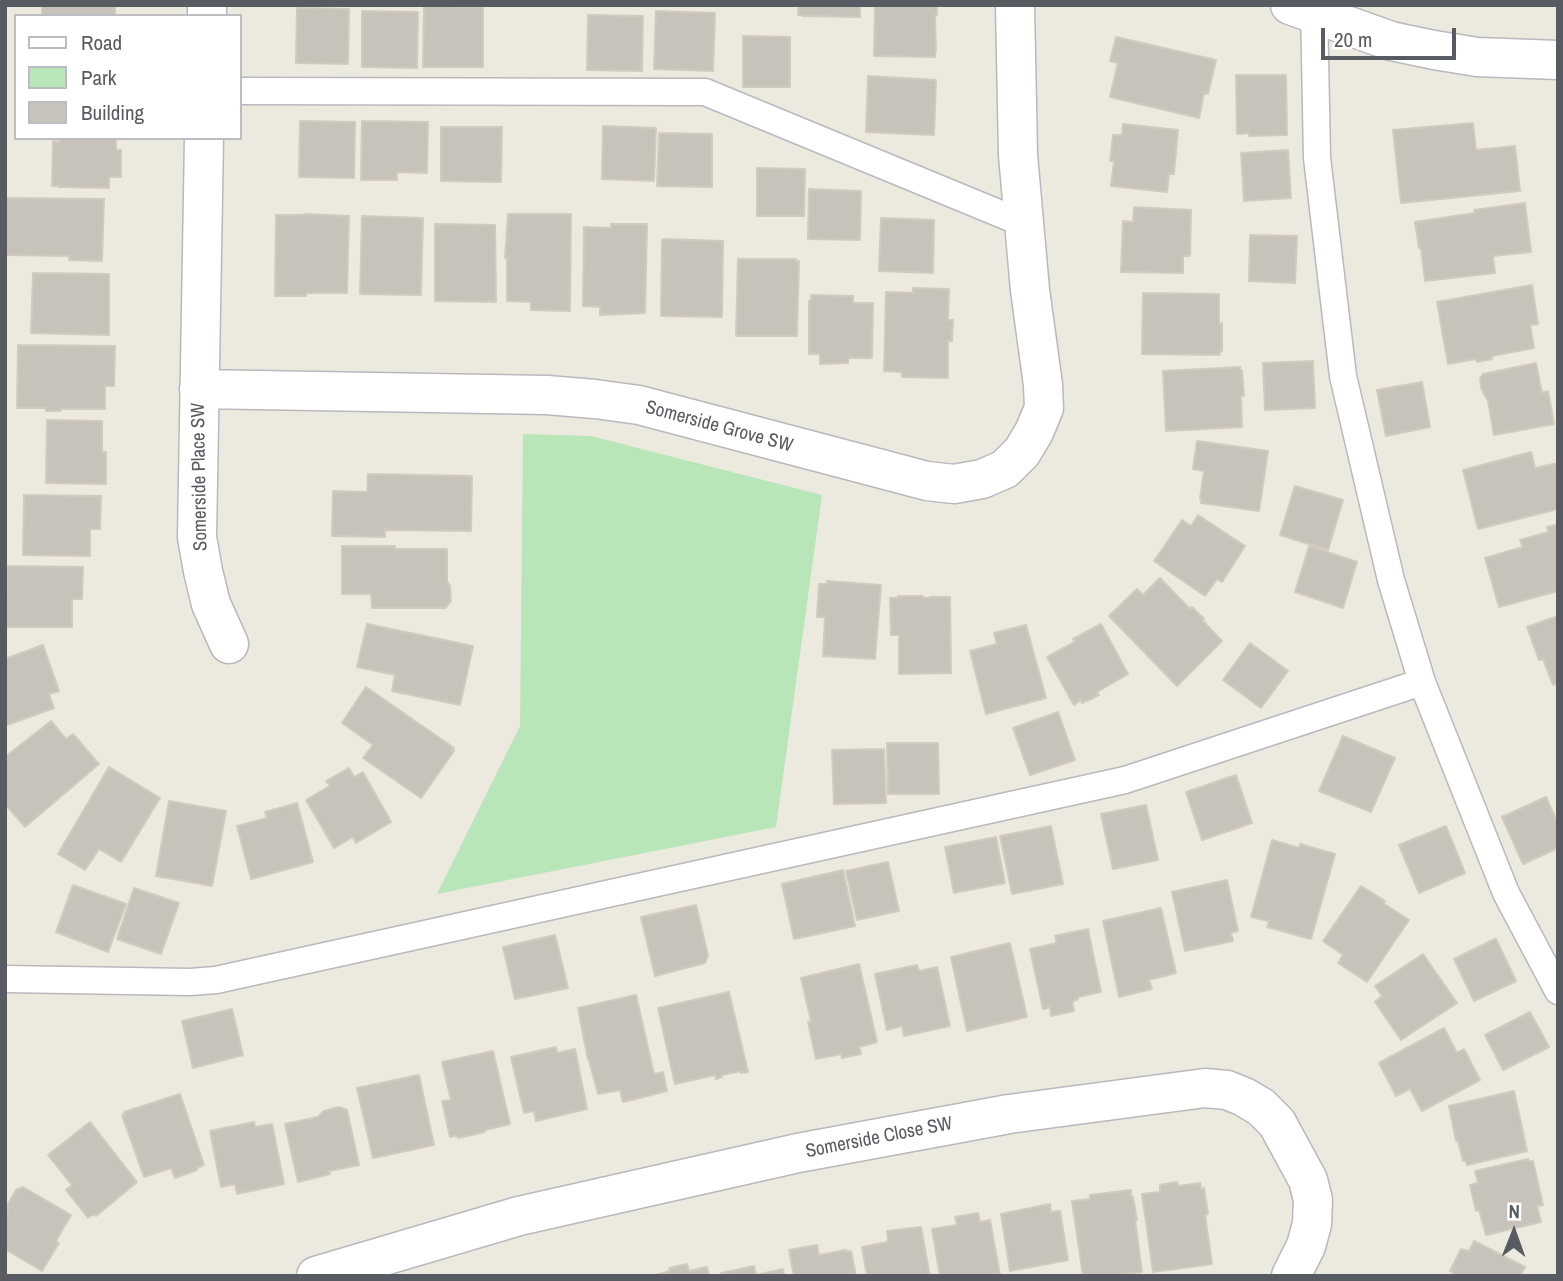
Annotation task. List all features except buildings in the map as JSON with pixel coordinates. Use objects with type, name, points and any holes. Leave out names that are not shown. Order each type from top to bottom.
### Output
[{"type":"street","name":"Somerside Grove SW","points":[[199,389],[533,395],[595,399],[639,405],[927,481],[954,484],[982,479],[1005,469],[1022,452],[1044,408],[1018,155],[1015,5]]},
{"type":"street","points":[[1306,8],[1391,41],[1434,50],[1477,57],[1558,60]]},
{"type":"street","points":[[199,389],[204,140]]},
{"type":"street","name":"Somerside Place SW","points":[[199,389],[197,537],[211,604],[229,644]]},
{"type":"street","name":"Somerside Close SW","points":[[316,1276],[519,1216],[798,1153],[1009,1114],[1205,1088],[1227,1090],[1261,1107],[1277,1124],[1308,1180],[1313,1200],[1312,1224],[1306,1246],[1291,1276]]},
{"type":"lane","points":[[1306,8],[1317,158],[1343,376],[1391,580],[1422,682],[1506,892],[1558,991]]},
{"type":"lane","points":[[242,91],[705,92],[1024,223]]},
{"type":"lane","points":[[5,979],[190,982],[216,980],[1125,780],[1422,682]]},
{"type":"green space","points":[[523,434],[591,436],[822,495],[776,827],[437,894],[520,726]]}]
